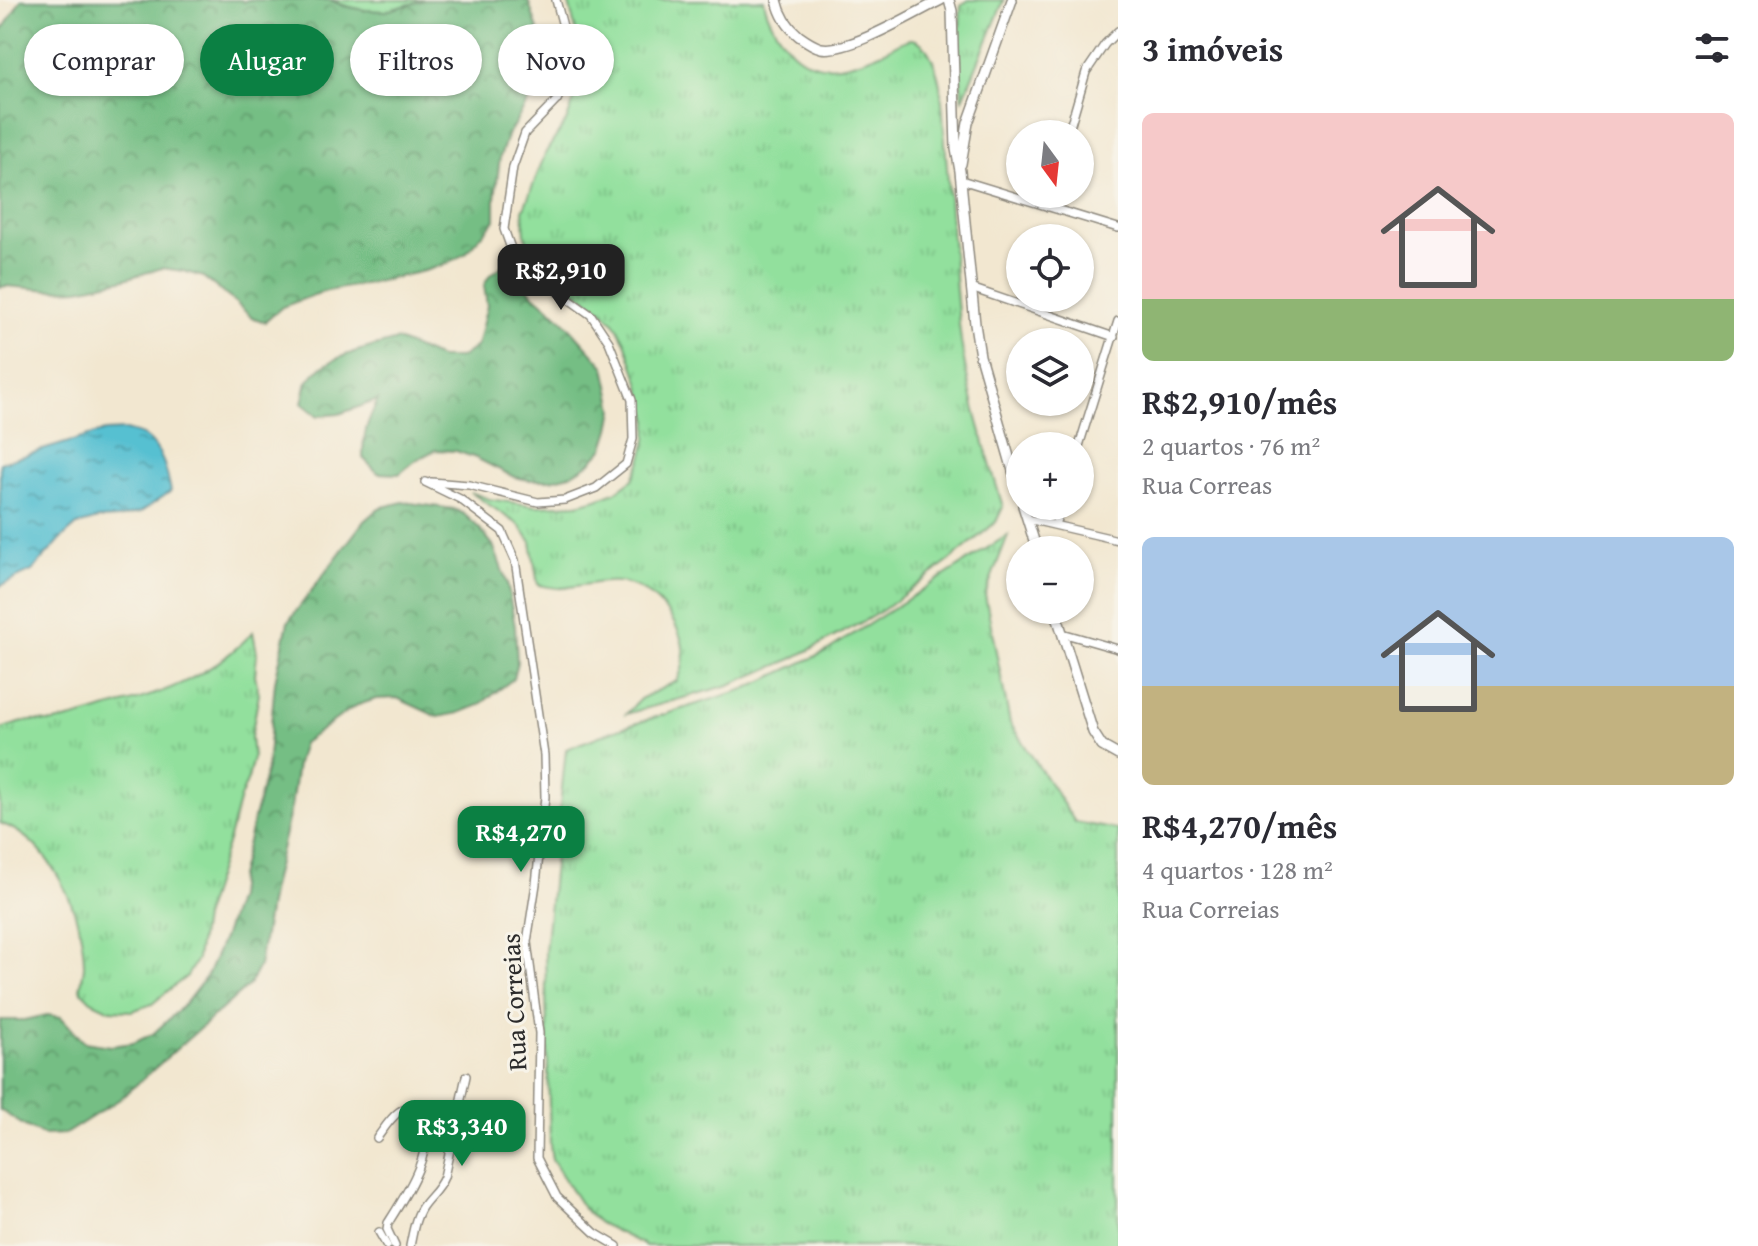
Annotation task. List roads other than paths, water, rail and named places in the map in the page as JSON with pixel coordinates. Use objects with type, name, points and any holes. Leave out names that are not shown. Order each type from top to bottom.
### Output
[{"type":"street","name":"Rua Correias","points":[[556,0],[565,34],[568,76],[557,100],[525,133],[513,167],[504,229],[514,257],[591,315],[609,342],[632,400],[633,439],[626,464],[596,488],[565,500],[538,502],[469,485],[425,482],[460,499],[502,531],[515,560],[544,755],[545,797],[527,942],[539,1033],[537,1158],[557,1197],[595,1233],[617,1246]]},
{"type":"street","points":[[777,0],[786,22],[795,33],[823,48],[852,44],[941,0]]},
{"type":"street","points":[[949,0],[952,11],[956,149],[971,288],[980,356],[1006,446]]},
{"type":"street","points":[[960,176],[968,123],[1012,0]]},
{"type":"street","points":[[1072,120],[1086,72],[1118,31]]},
{"type":"street","points":[[960,176],[1006,192]]},
{"type":"street","points":[[1051,208],[1118,228]]},
{"type":"street","points":[[971,288],[1114,337]]},
{"type":"street","points":[[1083,432],[1118,321]]},
{"type":"street","points":[[1032,520],[1118,540]]},
{"type":"street","points":[[1055,525],[1057,520]]},
{"type":"street","points":[[1059,624],[1093,732],[1102,746],[1118,755]]},
{"type":"street","points":[[1062,633],[1118,649]]},
{"type":"street","points":[[410,1246],[423,1205],[439,1189],[444,1177],[466,1076]]},
{"type":"street","points":[[377,1138],[397,1112],[409,1107],[424,1110],[425,1146],[418,1171],[388,1223],[387,1229],[395,1246]]},
{"type":"street","points":[[379,1232],[387,1246]]},
{"type":"water","points":[[125,430],[142,435],[155,447],[163,461],[171,491],[141,512],[77,525],[32,571],[0,586],[0,463],[105,431]]}]
